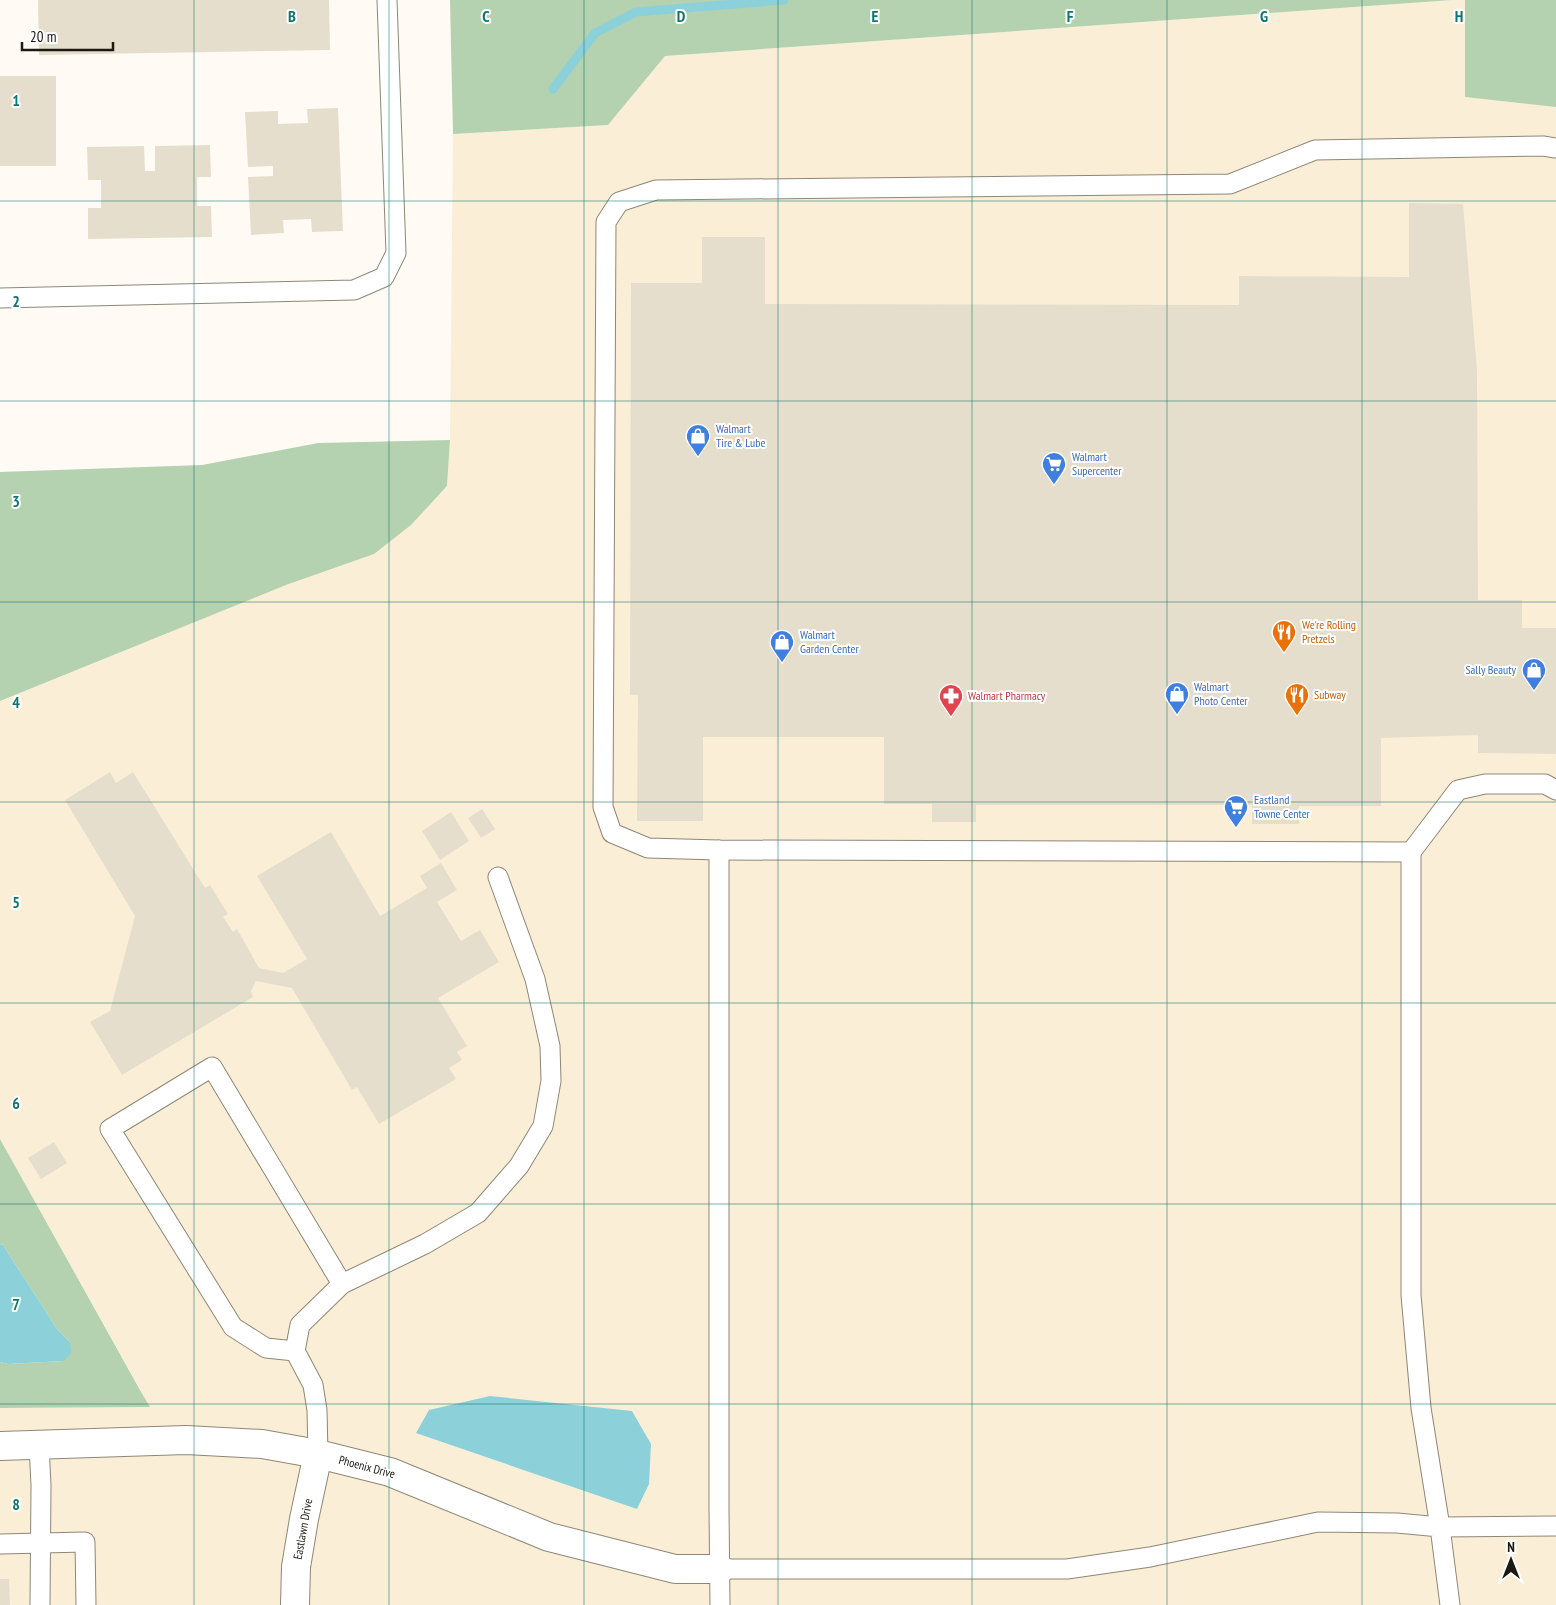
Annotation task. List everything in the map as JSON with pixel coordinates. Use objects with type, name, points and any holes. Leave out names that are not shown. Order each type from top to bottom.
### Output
[{"type":"street","name":"Phoenix Drive","points":[[0,1446],[186,1440],[262,1444],[318,1454],[390,1472],[550,1537],[675,1568],[720,1569]]},
{"type":"street","name":"Eastlawn Drive","points":[[295,1605],[298,1557],[318,1454]]},
{"type":"lane","points":[[0,298],[354,290],[384,277],[396,253],[387,0]]},
{"type":"lane","points":[[1411,852],[719,850],[648,848],[612,834],[603,807],[606,222],[619,202],[656,190],[1230,184],[1315,150],[1543,146],[1556,148]]},
{"type":"lane","points":[[1450,1605],[1421,1408],[1411,1295],[1411,852],[1458,790],[1485,784],[1545,784],[1556,790]]},
{"type":"lane","points":[[719,850],[720,1605]]},
{"type":"lane","points":[[318,1454],[317,1410],[313,1385],[295,1351],[300,1325],[342,1284],[426,1244],[478,1213],[518,1166],[542,1126],[551,1081],[550,1046],[535,979],[498,877]]},
{"type":"lane","points":[[295,1351],[266,1348],[233,1327],[110,1129],[212,1067],[342,1284]]},
{"type":"lane","points":[[39,1445],[41,1485],[40,1605]]},
{"type":"lane","points":[[720,1569],[1067,1568],[1150,1557],[1318,1522],[1397,1523],[1440,1527],[1556,1526]]},
{"type":"lane","points":[[0,1544],[85,1542],[86,1605]]},
{"type":"shaded area","points":[[1465,0],[1465,97],[1556,107],[1556,1605],[0,1605],[0,1408],[150,1407],[0,1139],[0,701],[286,585],[374,554],[447,487],[450,440],[453,134],[608,125],[665,56]]},
{"type":"green space","points":[[450,0],[1452,0],[665,56],[608,125],[453,134]]},
{"type":"green space","points":[[1465,0],[1556,0],[1556,107],[1465,97]]},
{"type":"green space","points":[[450,440],[447,486],[411,525],[374,554],[286,585],[0,701],[0,472],[202,465],[318,443]]},
{"type":"green space","points":[[0,1139],[150,1407],[0,1408],[0,1362],[8,1364],[64,1361],[70,1342],[57,1329],[3,1245],[0,1244]]},
{"type":"water","points":[[0,1244],[3,1245],[57,1329],[70,1342],[71,1353],[64,1361],[8,1364],[0,1362]]},
{"type":"water","points":[[490,1396],[632,1411],[651,1444],[649,1484],[637,1509],[416,1433],[429,1410]]},
{"type":"building","points":[[38,0],[329,0],[330,50],[39,55]]},
{"type":"building","points":[[0,76],[56,76],[56,166],[0,166]]},
{"type":"building","points":[[338,108],[343,231],[312,232],[311,219],[283,220],[284,233],[251,235],[248,177],[273,176],[273,166],[248,167],[245,112],[278,111],[278,124],[308,123],[307,109]]},
{"type":"building","points":[[210,145],[211,177],[197,177],[197,206],[211,206],[212,237],[88,239],[88,208],[101,208],[101,180],[88,180],[87,147],[144,146],[145,171],[155,171],[155,146]]},
{"type":"building","name":"Walmart Supercenter","points":[[1409,203],[1463,204],[1477,370],[1478,600],[1522,600],[1522,628],[1556,628],[1556,754],[1478,753],[1478,735],[1381,738],[1381,806],[1299,806],[1299,824],[1252,824],[1252,805],[976,805],[976,822],[932,822],[932,804],[884,804],[884,737],[703,737],[703,821],[637,821],[638,695],[630,695],[631,283],[702,283],[702,237],[765,237],[765,304],[1239,305],[1239,276],[1409,277]]},
{"type":"building","points":[[110,772],[116,783],[133,772],[205,888],[210,885],[228,914],[223,917],[233,932],[237,929],[259,968],[283,973],[307,959],[257,876],[331,832],[380,916],[427,888],[420,876],[441,863],[457,890],[437,902],[461,941],[480,930],[499,962],[438,998],[467,1046],[457,1052],[462,1060],[449,1068],[456,1079],[379,1124],[357,1087],[352,1090],[292,988],[256,981],[251,991],[253,997],[122,1075],[90,1022],[110,1011],[135,916],[65,800]]},
{"type":"building","points":[[482,809],[495,829],[481,838],[468,818]]},
{"type":"building","points":[[451,812],[469,841],[440,860],[422,831]]},
{"type":"building","points":[[54,1142],[67,1163],[41,1179],[28,1158]]},
{"type":"building","points":[[0,1579],[9,1579],[10,1605],[0,1605]]},
{"type":"waterway","points":[[553,89],[595,33],[636,12],[784,0]]},
{"type":"place","name":"Walmart Tire & Lube","points":[[698,457]]},
{"type":"place","name":"Walmart Supercenter","points":[[1054,485]]},
{"type":"place","name":"We're Rolling Pretzels","points":[[1284,653]]},
{"type":"place","name":"Walmart Garden Center","points":[[782,663]]},
{"type":"place","name":"Sally Beauty","points":[[1534,691]]},
{"type":"place","name":"Walmart Photo Center","points":[[1177,715]]},
{"type":"place","name":"Subway","points":[[1297,716]]},
{"type":"place","name":"Walmart Pharmacy","points":[[951,717]]},
{"type":"place","name":"Eastland Towne Center","points":[[1236,828]]}]
